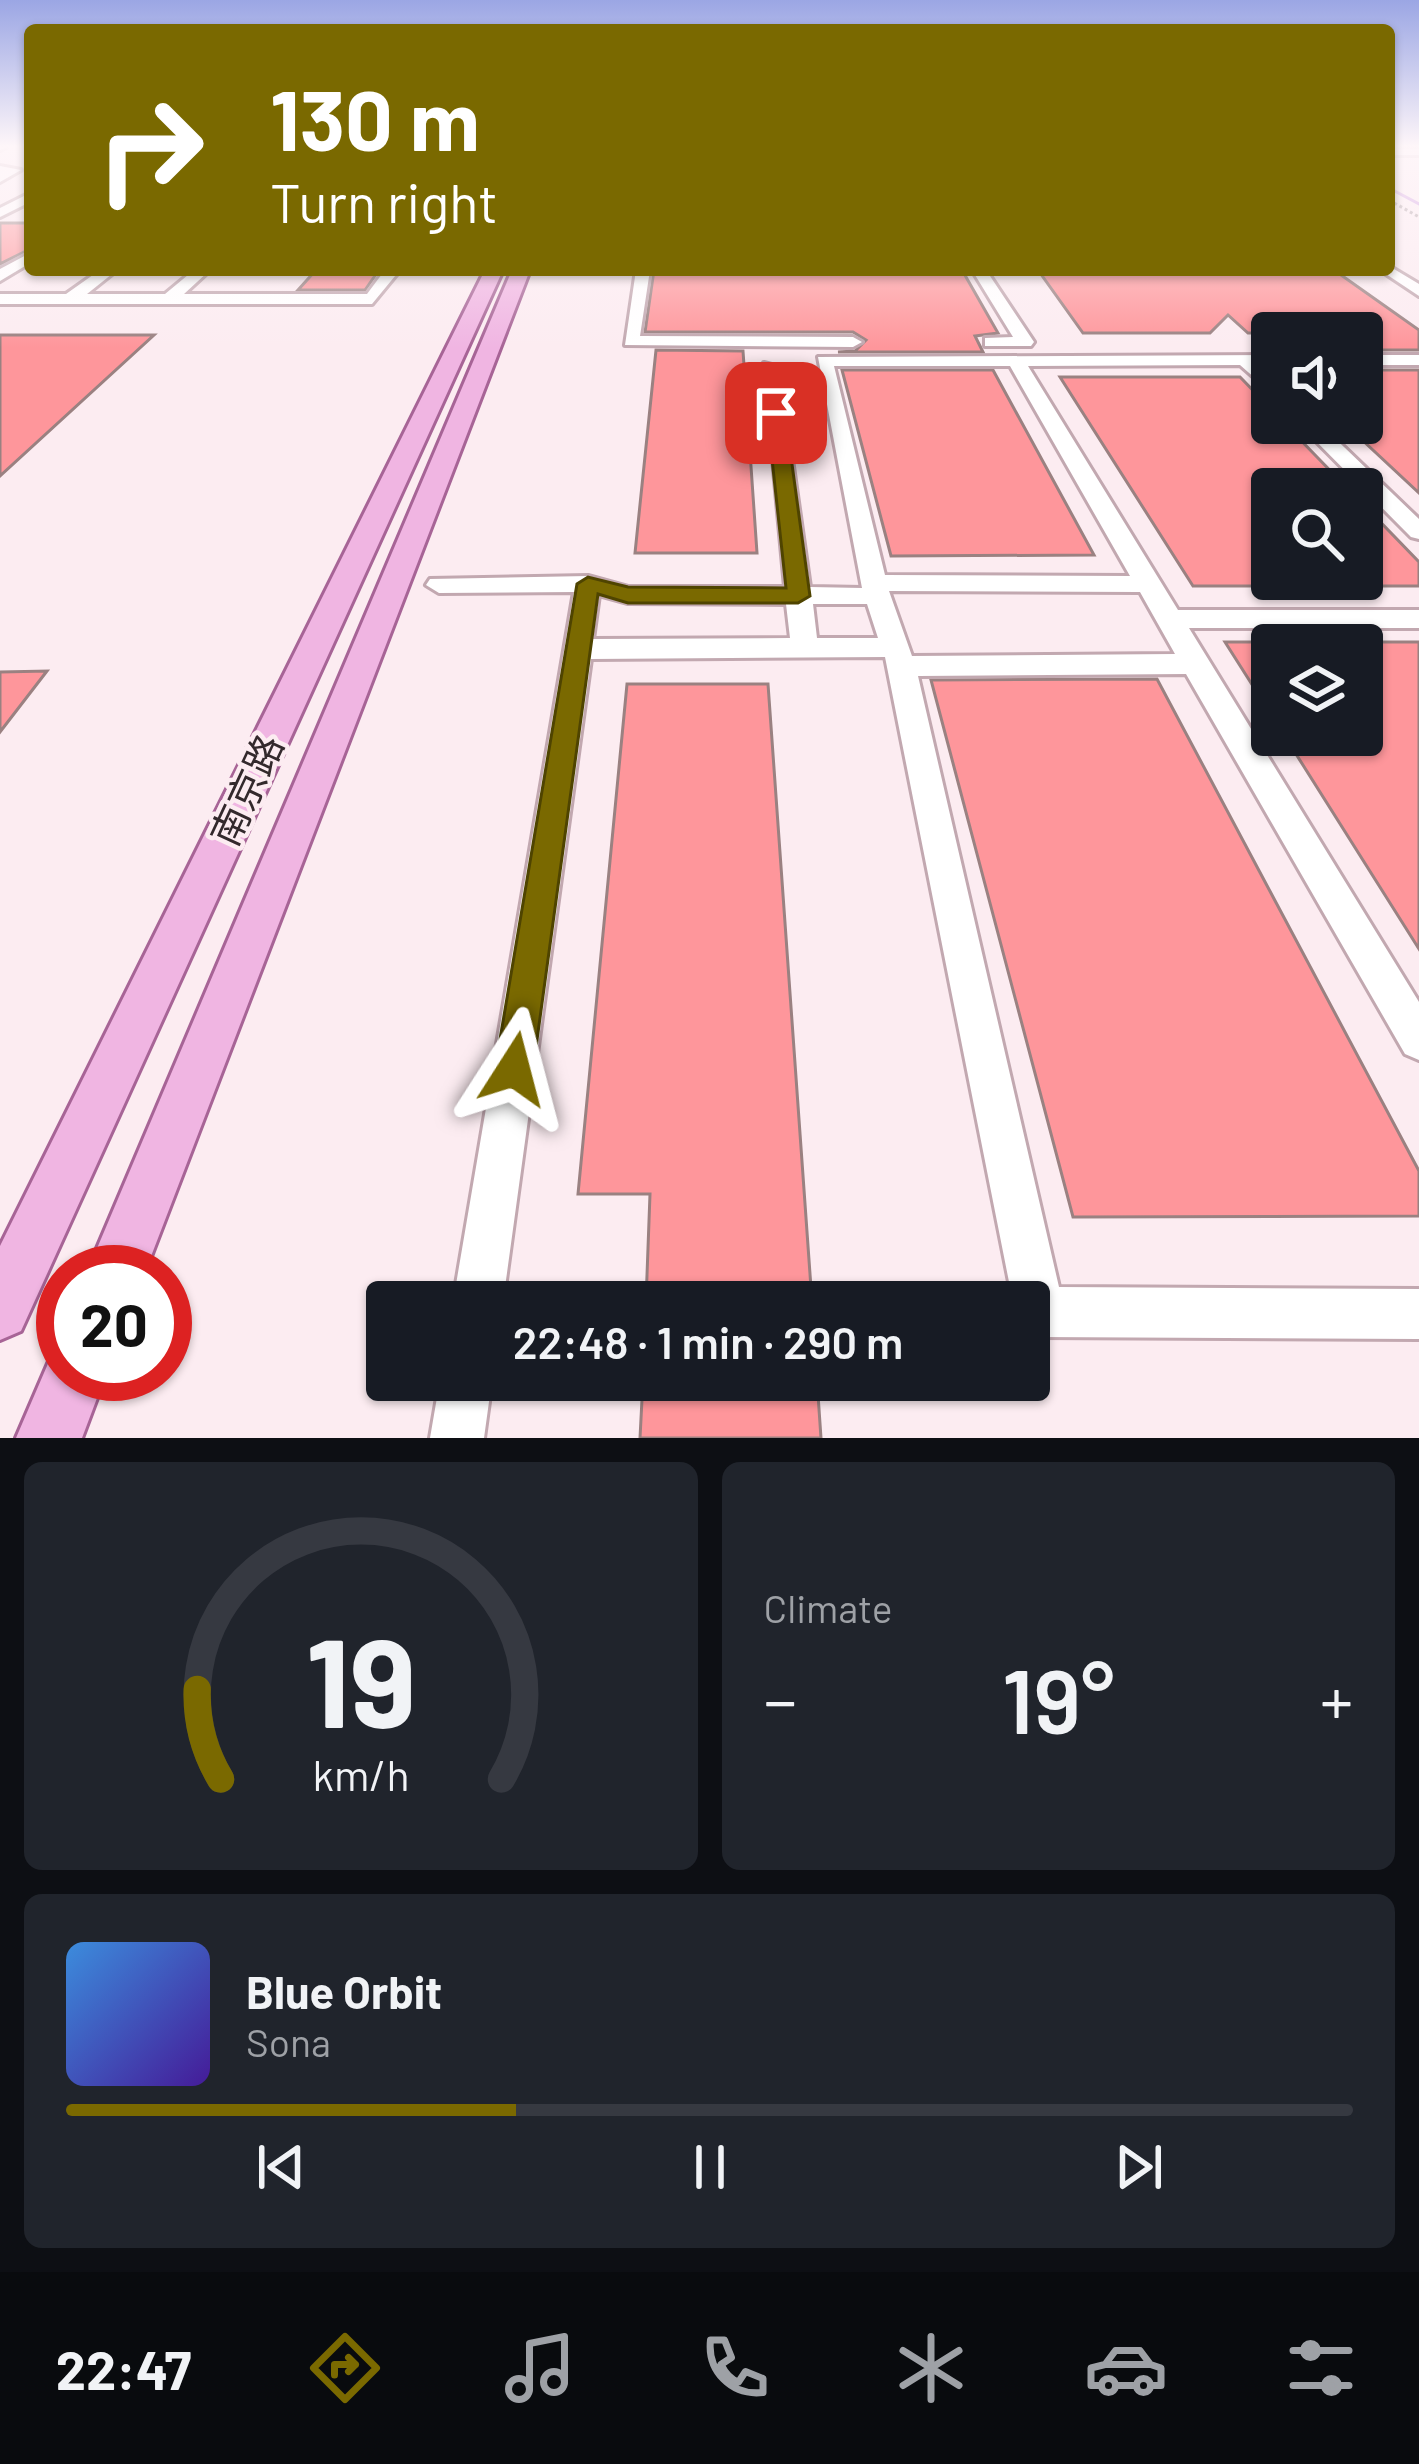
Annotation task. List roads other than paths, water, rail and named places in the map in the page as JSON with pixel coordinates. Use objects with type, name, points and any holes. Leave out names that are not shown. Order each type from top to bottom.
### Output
[{"type":"main road","name":"南京路","points":[[0,1310],[491,276]]},
{"type":"main road","name":"南京路","points":[[127,1245],[519,276]]},
{"type":"main road","points":[[49,1438],[64,1401]]},
{"type":"street","points":[[70,299],[102,276]]},
{"type":"street","points":[[169,299],[196,276]]},
{"type":"street","points":[[0,299],[373,299],[389,276]]},
{"type":"street","points":[[642,276],[631,341],[1024,342],[983,276]]},
{"type":"street","points":[[277,299],[290,284]]},
{"type":"street","points":[[1244,360],[1251,367]]},
{"type":"street","points":[[1251,360],[824,361],[876,589],[899,657],[1040,1312],[1419,1314]]},
{"type":"street","points":[[1383,360],[1419,360]]},
{"type":"street","points":[[1016,361],[1419,1040]]},
{"type":"street","points":[[770,367],[805,648]]},
{"type":"street","points":[[1329,444],[1419,532]]},
{"type":"street","points":[[439,585],[588,584],[628,595],[798,596],[876,589],[1148,584]]},
{"type":"street","points":[[481,1281],[588,584]]},
{"type":"street","points":[[1169,619],[1419,620]]},
{"type":"street","points":[[578,649],[805,648],[899,657],[1196,664]]},
{"type":"street","points":[[458,1438],[463,1401]]}]
